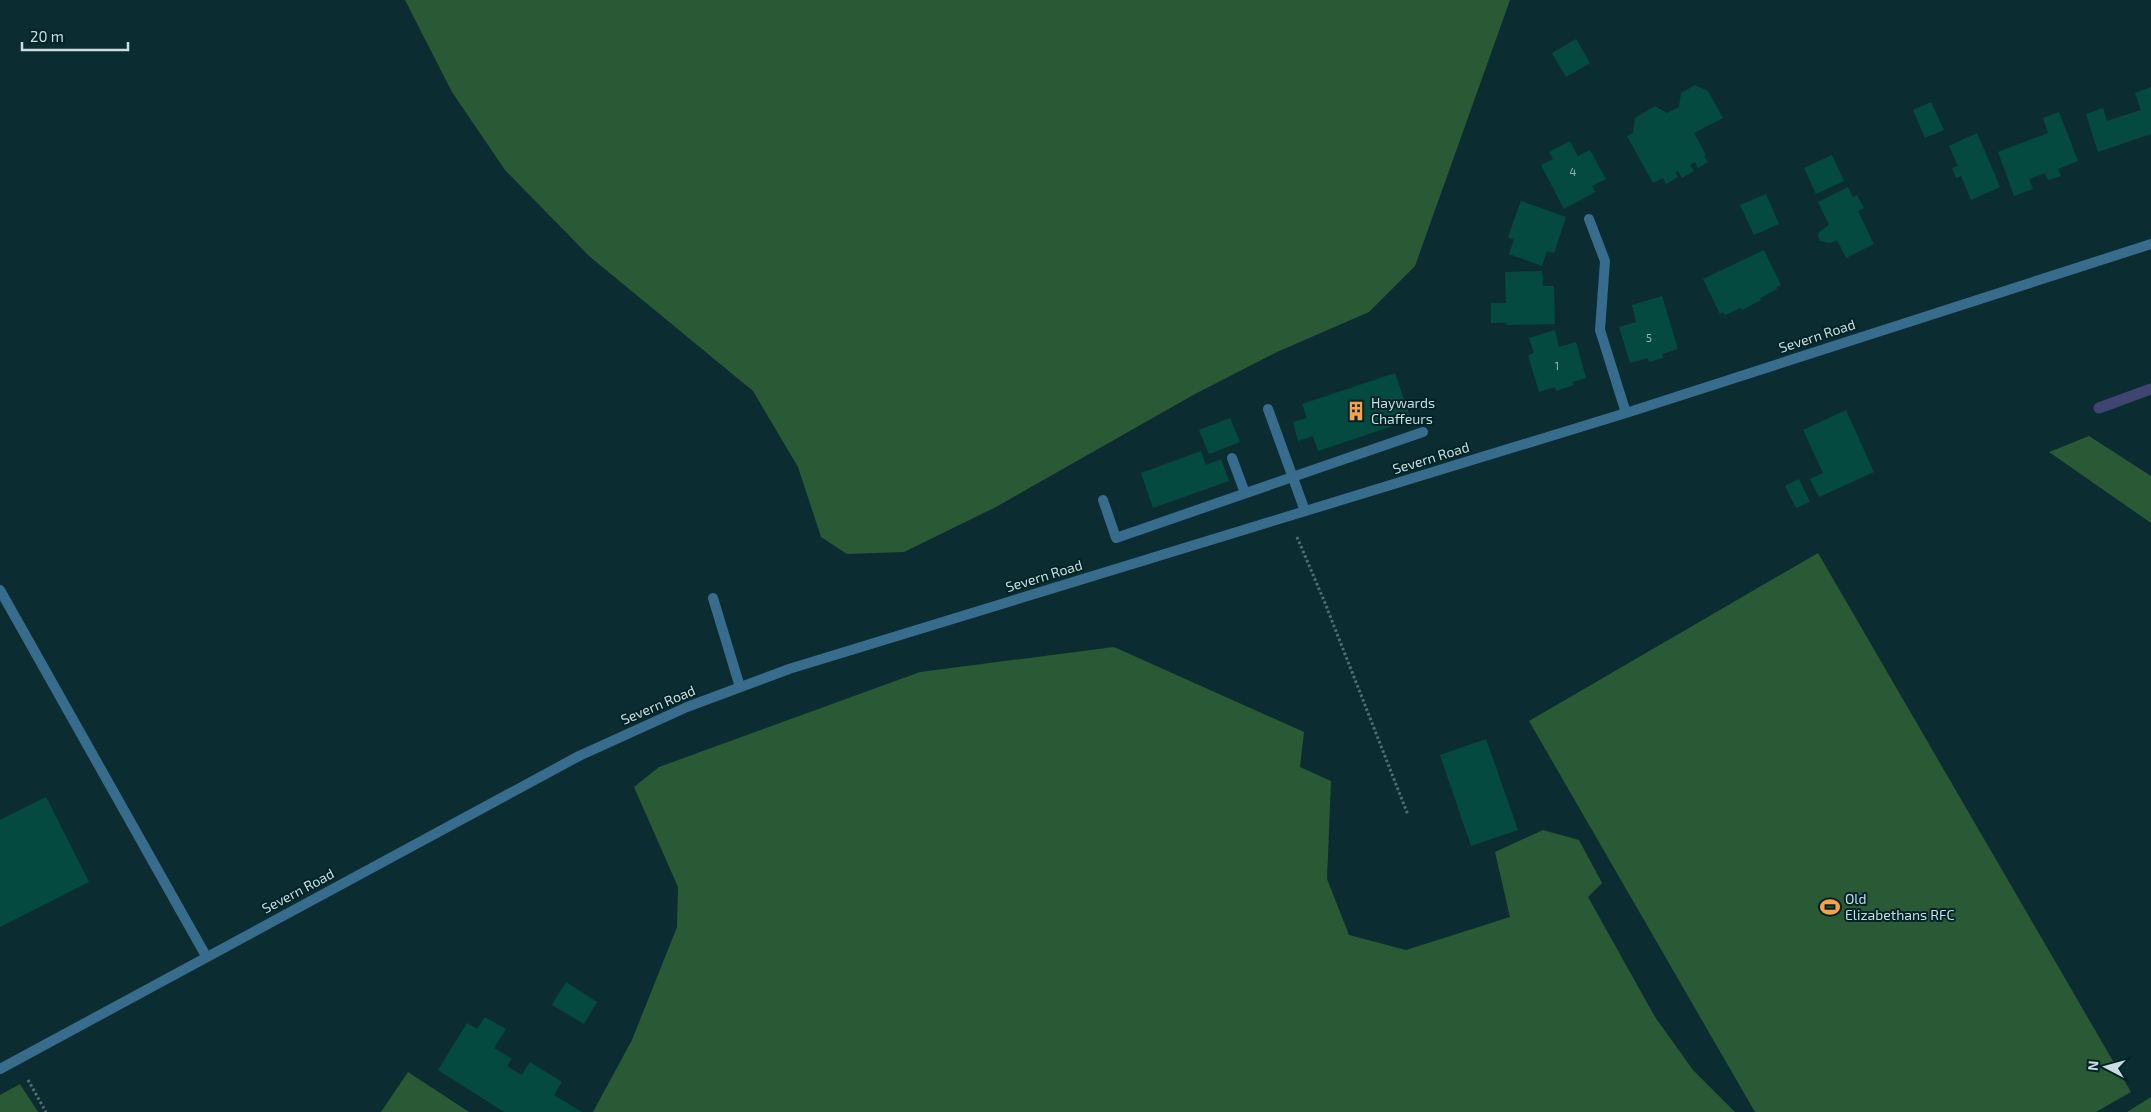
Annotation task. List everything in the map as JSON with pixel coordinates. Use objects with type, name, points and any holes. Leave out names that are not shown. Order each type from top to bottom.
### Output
[{"type":"street","points":[[1589,219],[1605,261],[1600,330],[1626,412]]},
{"type":"street","name":"Severn Road","points":[[0,1069],[578,756],[687,707],[789,669],[1626,412],[2151,244]]},
{"type":"street","points":[[1268,409],[1305,511]]},
{"type":"street","points":[[1103,500],[1116,538],[1422,432]]},
{"type":"street","points":[[1232,458],[1245,493]]},
{"type":"street","points":[[0,590],[206,956]]},
{"type":"street","points":[[713,598],[740,687]]},
{"type":"path","points":[[1288,516],[1325,603],[1408,815]]},
{"type":"path","points":[[16,1060],[46,1112]]},
{"type":"green space","points":[[405,0],[1510,0],[1415,266],[1369,312],[1277,352],[1195,394],[994,508],[904,552],[847,554],[821,537],[798,467],[753,391],[589,256],[505,170],[452,92]]},
{"type":"green space","points":[[2089,436],[2151,476],[2151,523],[2049,452]]},
{"type":"green space","name":"Old Elizabethans RFC","points":[[1818,553],[2131,1092],[2096,1112],[1755,1112],[1529,721]]},
{"type":"green space","points":[[1114,647],[1304,732],[1300,767],[1331,781],[1327,879],[1349,935],[1406,950],[1510,917],[1495,852],[1543,830],[1579,840],[1602,883],[1588,897],[1655,1017],[1693,1070],[1735,1112],[593,1112],[632,1040],[677,927],[678,887],[634,787],[659,767],[920,672]]},
{"type":"green space","points":[[408,1072],[469,1112],[381,1112]]},
{"type":"green space","points":[[20,1084],[38,1112],[0,1112],[0,1095]]},
{"type":"green space","points":[[2151,1097],[2151,1112],[2127,1112]]},
{"type":"building","points":[[1576,39],[1590,63],[1566,77],[1552,53]]},
{"type":"building","points":[[1695,85],[1708,91],[1723,118],[1694,133],[1708,162],[1698,168],[1695,162],[1690,165],[1694,171],[1682,178],[1678,171],[1675,172],[1678,177],[1666,184],[1663,178],[1653,183],[1627,136],[1633,133],[1635,118],[1655,106],[1667,113],[1679,107],[1681,93]]},
{"type":"building","points":[[2151,87],[2151,134],[2098,152],[2086,114],[2103,108],[2107,121],[2141,110],[2135,93]]},
{"type":"building","points":[[1931,102],[1944,130],[1925,138],[1913,110]]},
{"type":"building","points":[[2059,112],[2078,161],[2058,169],[2061,176],[2048,180],[2045,173],[2029,179],[2033,189],[2014,196],[1998,152],[2048,133],[2043,118]]},
{"type":"building","points":[[1977,133],[2000,187],[1971,200],[1961,176],[1956,178],[1952,168],[1958,166],[1949,146]]},
{"type":"building","points":[[1570,141],[1578,156],[1590,150],[1606,179],[1592,186],[1595,192],[1564,209],[1541,165],[1553,159],[1549,152]]},
{"type":"building","points":[[1832,155],[1844,181],[1816,194],[1804,168]]},
{"type":"building","points":[[1848,187],[1853,197],[1857,195],[1864,208],[1858,211],[1874,244],[1846,258],[1837,240],[1830,243],[1820,241],[1819,232],[1829,225],[1818,202]]},
{"type":"building","points":[[1766,194],[1779,224],[1754,235],[1740,205]]},
{"type":"building","points":[[1521,201],[1566,217],[1554,253],[1547,251],[1542,266],[1509,254],[1514,240],[1508,237]]},
{"type":"building","points":[[1764,250],[1781,285],[1760,298],[1761,300],[1742,310],[1740,308],[1725,315],[1723,312],[1720,314],[1703,279]]},
{"type":"building","points":[[1542,271],[1543,286],[1554,286],[1555,324],[1506,325],[1507,323],[1491,323],[1491,303],[1506,303],[1505,272]]},
{"type":"building","points":[[1662,296],[1678,349],[1662,354],[1663,358],[1649,362],[1648,358],[1630,363],[1619,327],[1636,322],[1632,305]]},
{"type":"building","points":[[1555,330],[1559,347],[1576,342],[1586,378],[1572,382],[1574,385],[1556,391],[1555,387],[1539,392],[1528,355],[1534,353],[1529,338]]},
{"type":"building","name":"Haywards Chaffeurs","points":[[1395,373],[1411,420],[1318,451],[1313,436],[1298,441],[1293,422],[1307,418],[1302,404]]},
{"type":"building","points":[[1846,410],[1874,472],[1819,497],[1810,479],[1823,473],[1803,430]]},
{"type":"building","points":[[1230,418],[1240,442],[1209,454],[1199,430]]},
{"type":"building","points":[[1201,451],[1206,465],[1221,459],[1229,481],[1153,508],[1141,473]]},
{"type":"building","points":[[1799,479],[1810,502],[1796,508],[1785,486]]},
{"type":"building","points":[[1486,739],[1518,830],[1471,846],[1440,755]]},
{"type":"building","points":[[46,797],[89,882],[0,927],[0,820]]},
{"type":"building","points":[[566,982],[597,1002],[584,1024],[552,1005]]},
{"type":"building","points":[[485,1017],[506,1029],[494,1048],[512,1059],[507,1066],[522,1075],[530,1062],[562,1082],[554,1095],[582,1112],[504,1112],[438,1070],[467,1023],[477,1029]]},
{"type":"waterway","points":[[2099,408],[2151,389]]},
{"type":"place","name":"Haywards Chaffeurs","points":[[1356,411]]},
{"type":"place","name":"Old Elizabethans RFC","points":[[1830,907]]}]
